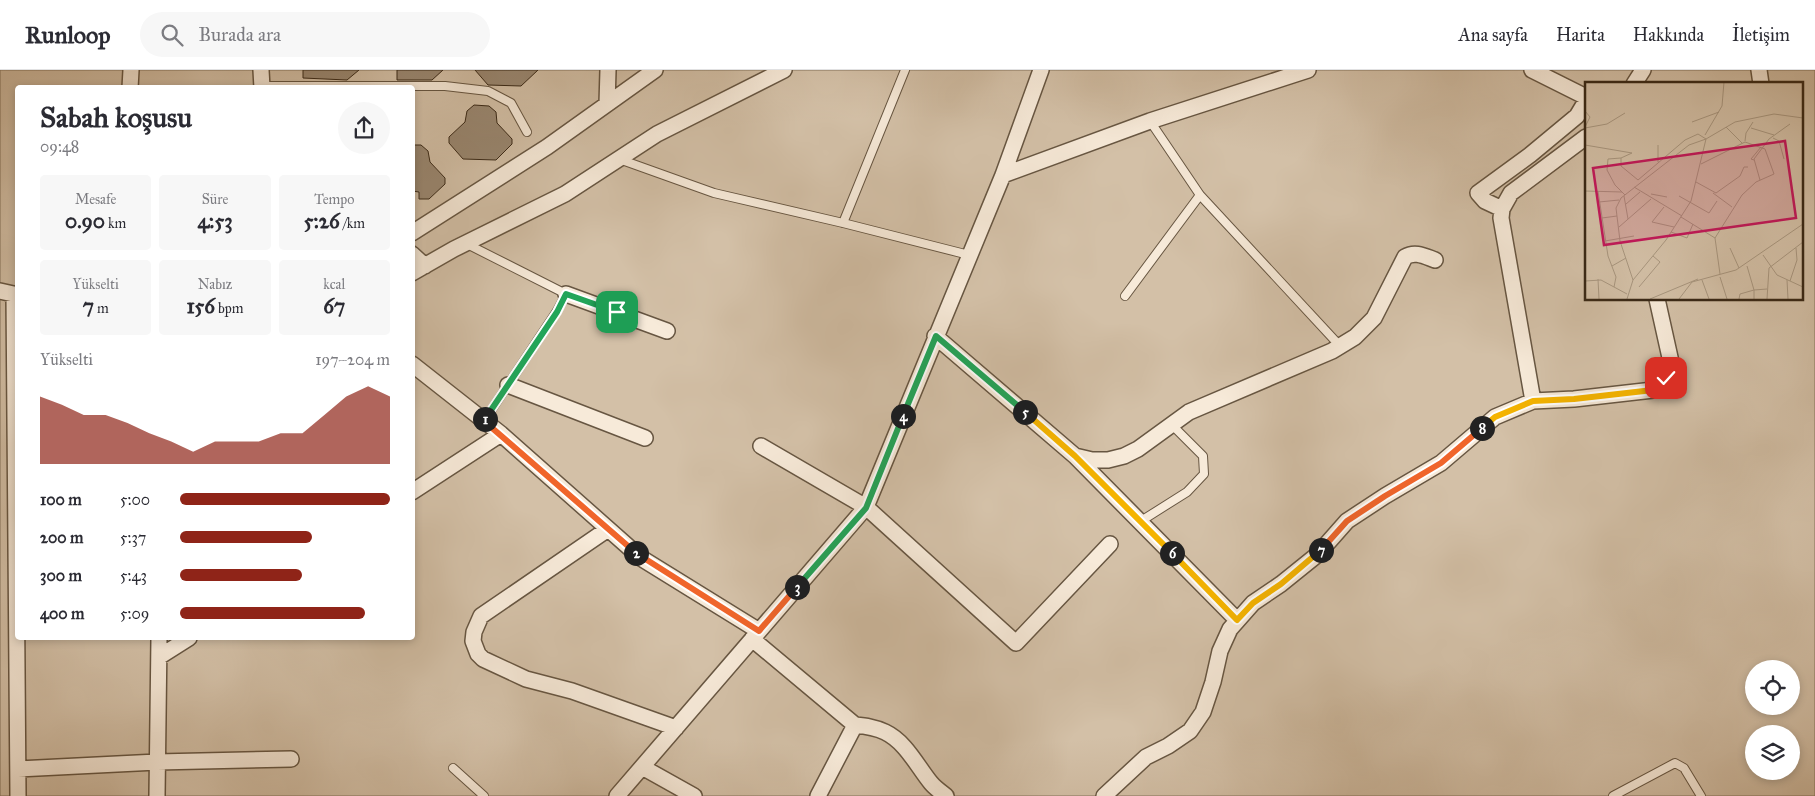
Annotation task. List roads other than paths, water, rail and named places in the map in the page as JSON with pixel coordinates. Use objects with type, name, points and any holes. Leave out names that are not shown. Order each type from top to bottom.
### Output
[{"type":"street","points":[[130,85],[131,70]]},
{"type":"street","points":[[261,70],[262,85]]},
{"type":"street","points":[[608,70],[608,104]]},
{"type":"street","points":[[415,231],[547,148],[655,70]]},
{"type":"street","points":[[419,269],[465,243],[565,194],[658,134],[784,70]]},
{"type":"street","points":[[617,796],[866,508],[1003,175],[1041,70]]},
{"type":"street","points":[[1003,175],[1150,122],[1308,70]]},
{"type":"street","points":[[1532,70],[1585,98]]},
{"type":"street","points":[[1635,82],[1643,70]]},
{"type":"street","points":[[1502,209],[1485,201],[1478,193],[1530,155],[1577,116],[1585,101]]},
{"type":"street","points":[[1533,401],[1501,218],[1502,209],[1511,194],[1585,138]]},
{"type":"street","points":[[1075,456],[1092,460],[1108,460],[1124,456],[1138,449],[1189,412],[1249,388],[1340,346],[1356,337],[1374,318],[1405,257],[1417,254],[1435,260]]},
{"type":"street","points":[[10,293],[15,378]]},
{"type":"street","points":[[566,294],[667,331]]},
{"type":"street","points":[[1104,796],[1146,757],[1168,746],[1190,731],[1203,712],[1213,682],[1220,651],[1230,628],[1253,603],[1281,584],[1317,555],[1347,521],[1441,463],[1495,417],[1533,401],[1574,399],[1653,390],[1660,385],[1670,370],[1671,362],[1657,300]]},
{"type":"street","points":[[936,336],[1075,456],[1237,620]]},
{"type":"street","points":[[415,366],[501,434],[641,558],[756,635],[854,725],[870,727],[884,732],[897,740],[916,761],[932,784],[946,796]]},
{"type":"street","points":[[508,385],[645,438]]},
{"type":"street","points":[[415,490],[501,434]]},
{"type":"street","points":[[762,446],[866,508],[1016,643],[1110,544]]},
{"type":"street","points":[[608,529],[481,616],[474,632],[475,648],[483,660],[526,679],[572,691],[676,728]]},
{"type":"street","points":[[17,640],[18,796]]},
{"type":"street","points":[[157,796],[159,640]]},
{"type":"street","points":[[159,657],[186,640]]},
{"type":"street","points":[[818,796],[854,725]]},
{"type":"street","points":[[18,769],[157,762],[291,759]]},
{"type":"street","points":[[642,767],[694,796]]},
{"type":"lane","points":[[843,223],[905,70]]},
{"type":"lane","points":[[415,86],[445,86],[488,91],[512,103],[527,132]]},
{"type":"lane","points":[[1150,122],[1200,195],[1340,346]]},
{"type":"lane","points":[[619,160],[714,193],[969,255]]},
{"type":"lane","points":[[1125,296],[1200,195]]},
{"type":"lane","points":[[465,243],[566,294],[557,312],[484,421]]},
{"type":"lane","points":[[1141,522],[1187,492],[1204,474],[1203,456],[1171,424]]},
{"type":"lane","points":[[1613,796],[1675,763],[1684,768],[1701,796]]},
{"type":"lane","points":[[454,768],[484,796]]}]
